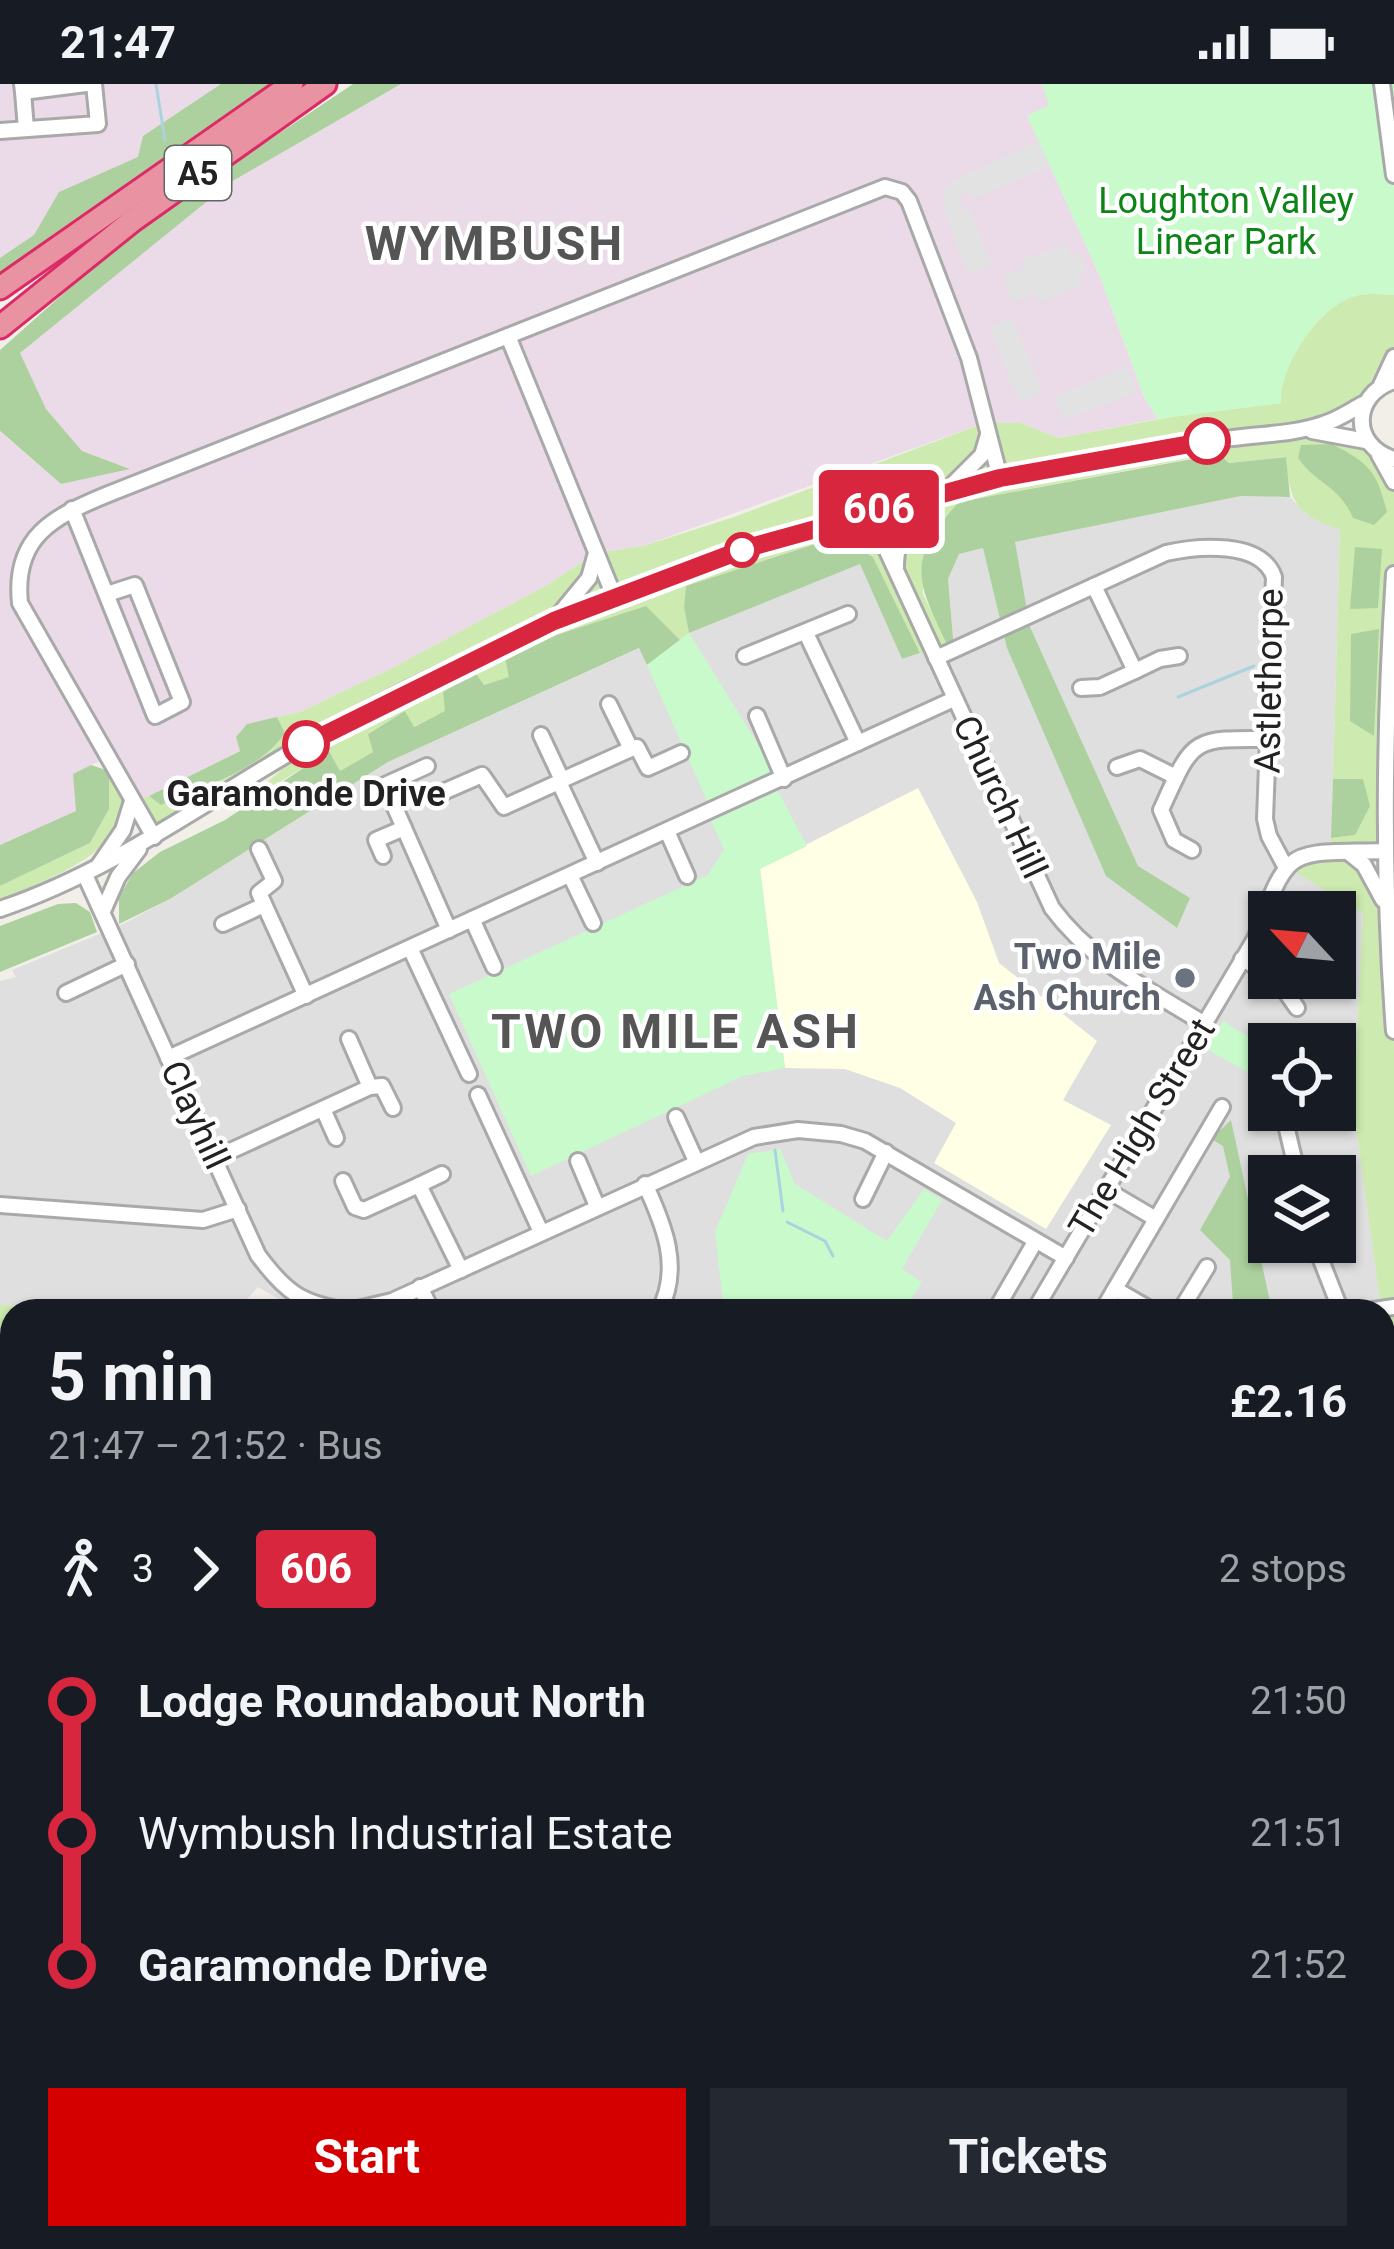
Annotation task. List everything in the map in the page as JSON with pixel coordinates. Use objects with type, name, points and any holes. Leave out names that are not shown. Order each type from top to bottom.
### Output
[{"type":"highway","name":"A5","points":[[0,304],[118,207],[292,84]]},
{"type":"highway","name":"A5","points":[[0,328],[236,144],[326,84]]},
{"type":"highway","points":[[0,288],[118,207]]},
{"type":"highway","points":[[0,340],[74,267]]},
{"type":"street","points":[[0,131],[98,124],[90,84],[22,88],[26,129]]},
{"type":"street","points":[[1382,84],[1394,176]]},
{"type":"street","points":[[148,841],[132,801],[20,602],[19,574],[37,535],[72,509],[885,187],[896,188],[909,201],[969,358],[1000,478]]},
{"type":"street","points":[[508,336],[614,596]]},
{"type":"street","points":[[0,909],[90,872],[148,841],[321,735],[614,596],[869,512],[1000,478],[1326,424],[1363,404],[1388,383],[1394,357]]},
{"type":"street","points":[[1363,404],[1360,417],[1366,441]]},
{"type":"street","points":[[1300,430],[1366,441],[1386,457],[1394,482]]},
{"type":"street","points":[[896,574],[902,534],[916,514],[982,454],[989,432]]},
{"type":"street","points":[[72,509],[155,716],[182,702],[135,585],[107,594]]},
{"type":"street","name":"Church Hill","points":[[869,512],[1052,908],[1074,938],[1097,957],[1203,1023]]},
{"type":"street","name":"Astlethorpe","points":[[936,658],[1166,553],[1244,551],[1261,557],[1274,577],[1265,819],[1285,866]]},
{"type":"street","points":[[554,621],[589,578],[596,553]]},
{"type":"street","points":[[1387,912],[1386,691],[1394,574]]},
{"type":"street","points":[[1094,586],[1135,671]]},
{"type":"street","points":[[745,656],[848,614]]},
{"type":"street","points":[[806,633],[858,743]]},
{"type":"street","points":[[1082,688],[1100,687],[1160,659],[1179,656]]},
{"type":"street","points":[[169,1058],[954,699]]},
{"type":"street","points":[[609,704],[631,749]]},
{"type":"street","points":[[757,716],[784,779]]},
{"type":"street","points":[[541,735],[597,863]]},
{"type":"street","points":[[1192,850],[1174,840],[1161,817],[1191,751],[1204,740],[1269,740]]},
{"type":"street","points":[[443,792],[482,775],[504,807],[637,747],[648,768],[681,753]]},
{"type":"street","points":[[1117,767],[1140,759],[1176,777]]},
{"type":"street","points":[[427,766],[386,785],[448,930]]},
{"type":"street","points":[[90,872],[123,830],[132,801]]},
{"type":"street","points":[[369,824],[383,856]]},
{"type":"street","points":[[376,840],[404,828]]},
{"type":"street","points":[[667,831],[688,876]]},
{"type":"street","points":[[103,911],[118,877],[148,841]]},
{"type":"street","points":[[259,849],[274,880],[259,893],[306,996]]},
{"type":"street","points":[[1285,866],[1312,852],[1385,851]]},
{"type":"street","points":[[1348,852],[1376,882],[1387,912],[1394,1031]]},
{"type":"street","name":"The High Street","points":[[1041,1299],[1256,937],[1285,866]]},
{"type":"street","name":"Clayhill","points":[[90,872],[103,911],[258,1255],[278,1281],[302,1299]]},
{"type":"street","points":[[570,875],[592,922]]},
{"type":"street","points":[[223,924],[264,904]]},
{"type":"street","points":[[472,920],[494,967]]},
{"type":"street","points":[[410,948],[469,1074]]},
{"type":"street","points":[[1242,959],[1248,962]]},
{"type":"street","points":[[66,993],[127,964]]},
{"type":"street","points":[[1290,999],[1297,1008]]},
{"type":"street","points":[[349,1039],[370,1087]]},
{"type":"street","points":[[215,1158],[370,1087],[382,1086],[393,1108]]},
{"type":"street","points":[[478,1095],[541,1232]]},
{"type":"street","points":[[1109,1299],[1222,1106]]},
{"type":"street","points":[[323,1109],[336,1138]]},
{"type":"street","points":[[676,1117],[696,1161]]},
{"type":"street","points":[[475,1129],[490,1122]]},
{"type":"street","name":"Clayhill","points":[[394,1299],[696,1161],[754,1137],[798,1130],[841,1134],[886,1152],[1035,1241]]},
{"type":"street","points":[[863,1198],[886,1152]]},
{"type":"street","points":[[578,1161],[597,1206]]},
{"type":"street","points":[[343,1180],[355,1207],[364,1210],[442,1174]]},
{"type":"street","points":[[645,1184],[670,1250],[671,1274],[663,1299]]},
{"type":"street","points":[[419,1185],[460,1270]]},
{"type":"street","points":[[1105,1189],[1156,1219]]},
{"type":"street","points":[[0,1205],[203,1220],[238,1208]]},
{"type":"street","name":"The High Street","points":[[1002,1299],[1035,1241],[1066,1258]]},
{"type":"street","points":[[1322,1263],[1336,1299]]},
{"type":"street","points":[[1187,1299],[1207,1267]]},
{"type":"street","points":[[420,1287],[426,1299]]},
{"type":"street","points":[[1115,1288],[1133,1299]]},
{"type":"shaded area","points":[[0,84],[239,84],[0,264]]},
{"type":"shaded area","points":[[401,84],[1042,84],[1050,105],[1028,116],[1101,279],[1144,397],[1158,419],[1059,438],[1021,423],[987,422],[643,546],[596,553],[547,585],[392,668],[300,712],[247,724],[241,750],[149,796],[132,801],[108,757],[73,774],[77,811],[0,845],[0,432],[61,484],[127,468],[82,451],[46,409],[19,353],[231,182]]},
{"type":"shaded area","points":[[1039,141],[1050,166],[972,199],[968,192],[961,196],[961,210],[969,207],[992,265],[967,274],[946,215],[945,190],[950,182]]},
{"type":"shaded area","points":[[1066,244],[1071,255],[1080,252],[1086,271],[1080,276],[1082,285],[1039,302],[1035,293],[1013,302],[1003,276],[1024,268],[1022,260]]},
{"type":"shaded area","points":[[1012,317],[1043,392],[1019,403],[989,327]]},
{"type":"shaded area","points":[[1127,366],[1137,392],[1063,420],[1054,397]]},
{"type":"shaded area","name":"TWO MILE ASH","points":[[1241,496],[1290,497],[1306,514],[1340,529],[1331,852],[1351,891],[1248,891],[1248,999],[1356,999],[1356,900],[1363,913],[1356,1056],[1356,1023],[1248,1023],[1248,1131],[1356,1131],[1356,1126],[1380,1299],[278,1299],[258,1287],[247,1299],[0,1299],[0,981],[16,977],[12,970],[121,925],[170,899],[388,762],[640,648],[648,665],[689,633],[860,563],[902,659],[920,653],[936,658],[954,649],[948,579],[959,553]]},
{"type":"shaded area","points":[[918,788],[977,902],[999,963],[1097,1041],[1063,1100],[1111,1125],[1046,1229],[934,1163],[956,1123],[900,1088],[845,1069],[785,1068],[760,868]]},
{"type":"green space","points":[[221,84],[269,84],[54,234],[0,278],[0,258],[34,235],[59,192],[138,157],[143,136]]},
{"type":"green space","points":[[353,84],[401,84],[231,182],[20,353],[46,409],[82,451],[130,469],[61,484],[0,431],[0,350],[136,229]]},
{"type":"green space","name":"Loughton Valley Linear Park","points":[[1042,84],[1394,84],[1394,295],[1355,296],[1328,312],[1294,356],[1281,403],[1158,419],[1144,397],[1101,279],[1027,116],[1049,105]]},
{"type":"green space","points":[[1394,295],[1394,357],[1370,393],[1305,429],[1366,441],[1394,482],[1394,883],[1386,869],[1385,852],[1351,852],[1364,865],[1394,930],[1394,1299],[1380,1299],[1356,1126],[1363,913],[1356,909],[1356,891],[1326,891],[1285,866],[1330,851],[1331,838],[1355,835],[1363,779],[1333,779],[1340,529],[1313,518],[1298,505],[1285,457],[1229,463],[1219,454],[1209,455],[959,502],[922,592],[950,651],[936,658],[920,653],[873,557],[831,539],[687,586],[684,608],[689,633],[680,640],[646,607],[541,640],[505,658],[510,677],[484,685],[475,672],[446,711],[413,727],[405,711],[369,733],[373,752],[340,771],[329,752],[265,791],[264,785],[314,741],[154,837],[132,801],[149,796],[161,804],[246,768],[285,733],[277,717],[300,712],[392,668],[547,585],[596,553],[643,546],[734,517],[987,422],[1021,423],[1059,438],[1281,403],[1287,372],[1303,340],[1328,312],[1355,296]],"holes":[[[938,495],[902,534],[895,571],[869,512]]]},
{"type":"green space","points":[[1332,444],[1363,463],[1375,477],[1387,512],[1374,525],[1353,518],[1341,498],[1298,458],[1301,445]]},
{"type":"green space","points":[[1219,454],[1229,463],[1286,457],[1290,497],[1241,496],[1015,542],[1030,627],[1138,866],[1190,898],[1177,928],[1106,876],[1007,648],[983,548],[959,554],[948,579],[954,649],[950,651],[924,590],[923,558],[929,541],[959,502]]},
{"type":"green space","points":[[831,539],[873,557],[920,653],[902,659],[860,564],[689,633],[686,586]]},
{"type":"green space","points":[[1355,547],[1382,549],[1378,608],[1350,609]]},
{"type":"green space","points":[[646,606],[680,640],[647,665],[639,648],[388,762],[170,899],[119,924],[119,897],[133,873],[160,852],[225,820],[329,751],[340,771],[373,752],[368,734],[405,711],[414,727],[445,711],[443,692],[475,672],[484,685],[509,677],[505,658],[541,640]]},
{"type":"green space","points":[[1379,629],[1374,736],[1350,721],[1351,634]]},
{"type":"green space","points":[[689,633],[775,772],[708,803],[647,665]]},
{"type":"green space","points":[[277,717],[285,733],[245,768],[161,805],[149,796],[240,751],[236,737],[247,724]]},
{"type":"green space","points":[[91,765],[109,771],[109,809],[90,843],[0,886],[0,845],[76,811],[73,774]]},
{"type":"green space","points":[[109,771],[123,807],[110,838],[76,865],[0,900],[0,886],[90,843],[109,809]]},
{"type":"green space","points":[[1333,779],[1363,779],[1370,806],[1355,835],[1331,838]]},
{"type":"green space","points":[[778,791],[807,846],[760,869],[785,1068],[743,1076],[531,1176],[449,994],[708,875],[724,849],[711,821]]},
{"type":"green space","points":[[76,903],[90,912],[97,932],[0,972],[0,926],[58,904]]},
{"type":"green space","points":[[1223,1021],[1248,1036],[1248,1072],[1206,1049]]},
{"type":"green space","points":[[1231,1120],[1248,1199],[1248,1263],[1262,1263],[1269,1299],[1233,1299],[1230,1260],[1200,1230],[1230,1177],[1223,1146],[1211,1139]]},
{"type":"green space","points":[[780,1149],[795,1184],[887,1241],[924,1189],[942,1200],[902,1269],[922,1282],[911,1299],[723,1299],[715,1232],[748,1154]]},
{"type":"waterway","points":[[156,84],[165,140]]},
{"type":"waterway","points":[[1178,697],[1254,666]]},
{"type":"waterway","points":[[775,1150],[783,1211]]},
{"type":"waterway","points":[[787,1222],[825,1241],[833,1256]]},
{"type":"bus line","name":"606","points":[[306,744],[554,621],[747,548],[1000,478],[1207,441]]},
{"type":"place","name":"Garamonde Drive","points":[[306,744]]},
{"type":"place","name":"Two Mile Ash Church","points":[[1185,978]]},
{"type":"district","name":"WYMBUSH","points":[[495,243]]},
{"type":"district","name":"TWO MILE ASH","points":[[676,1031]]}]
